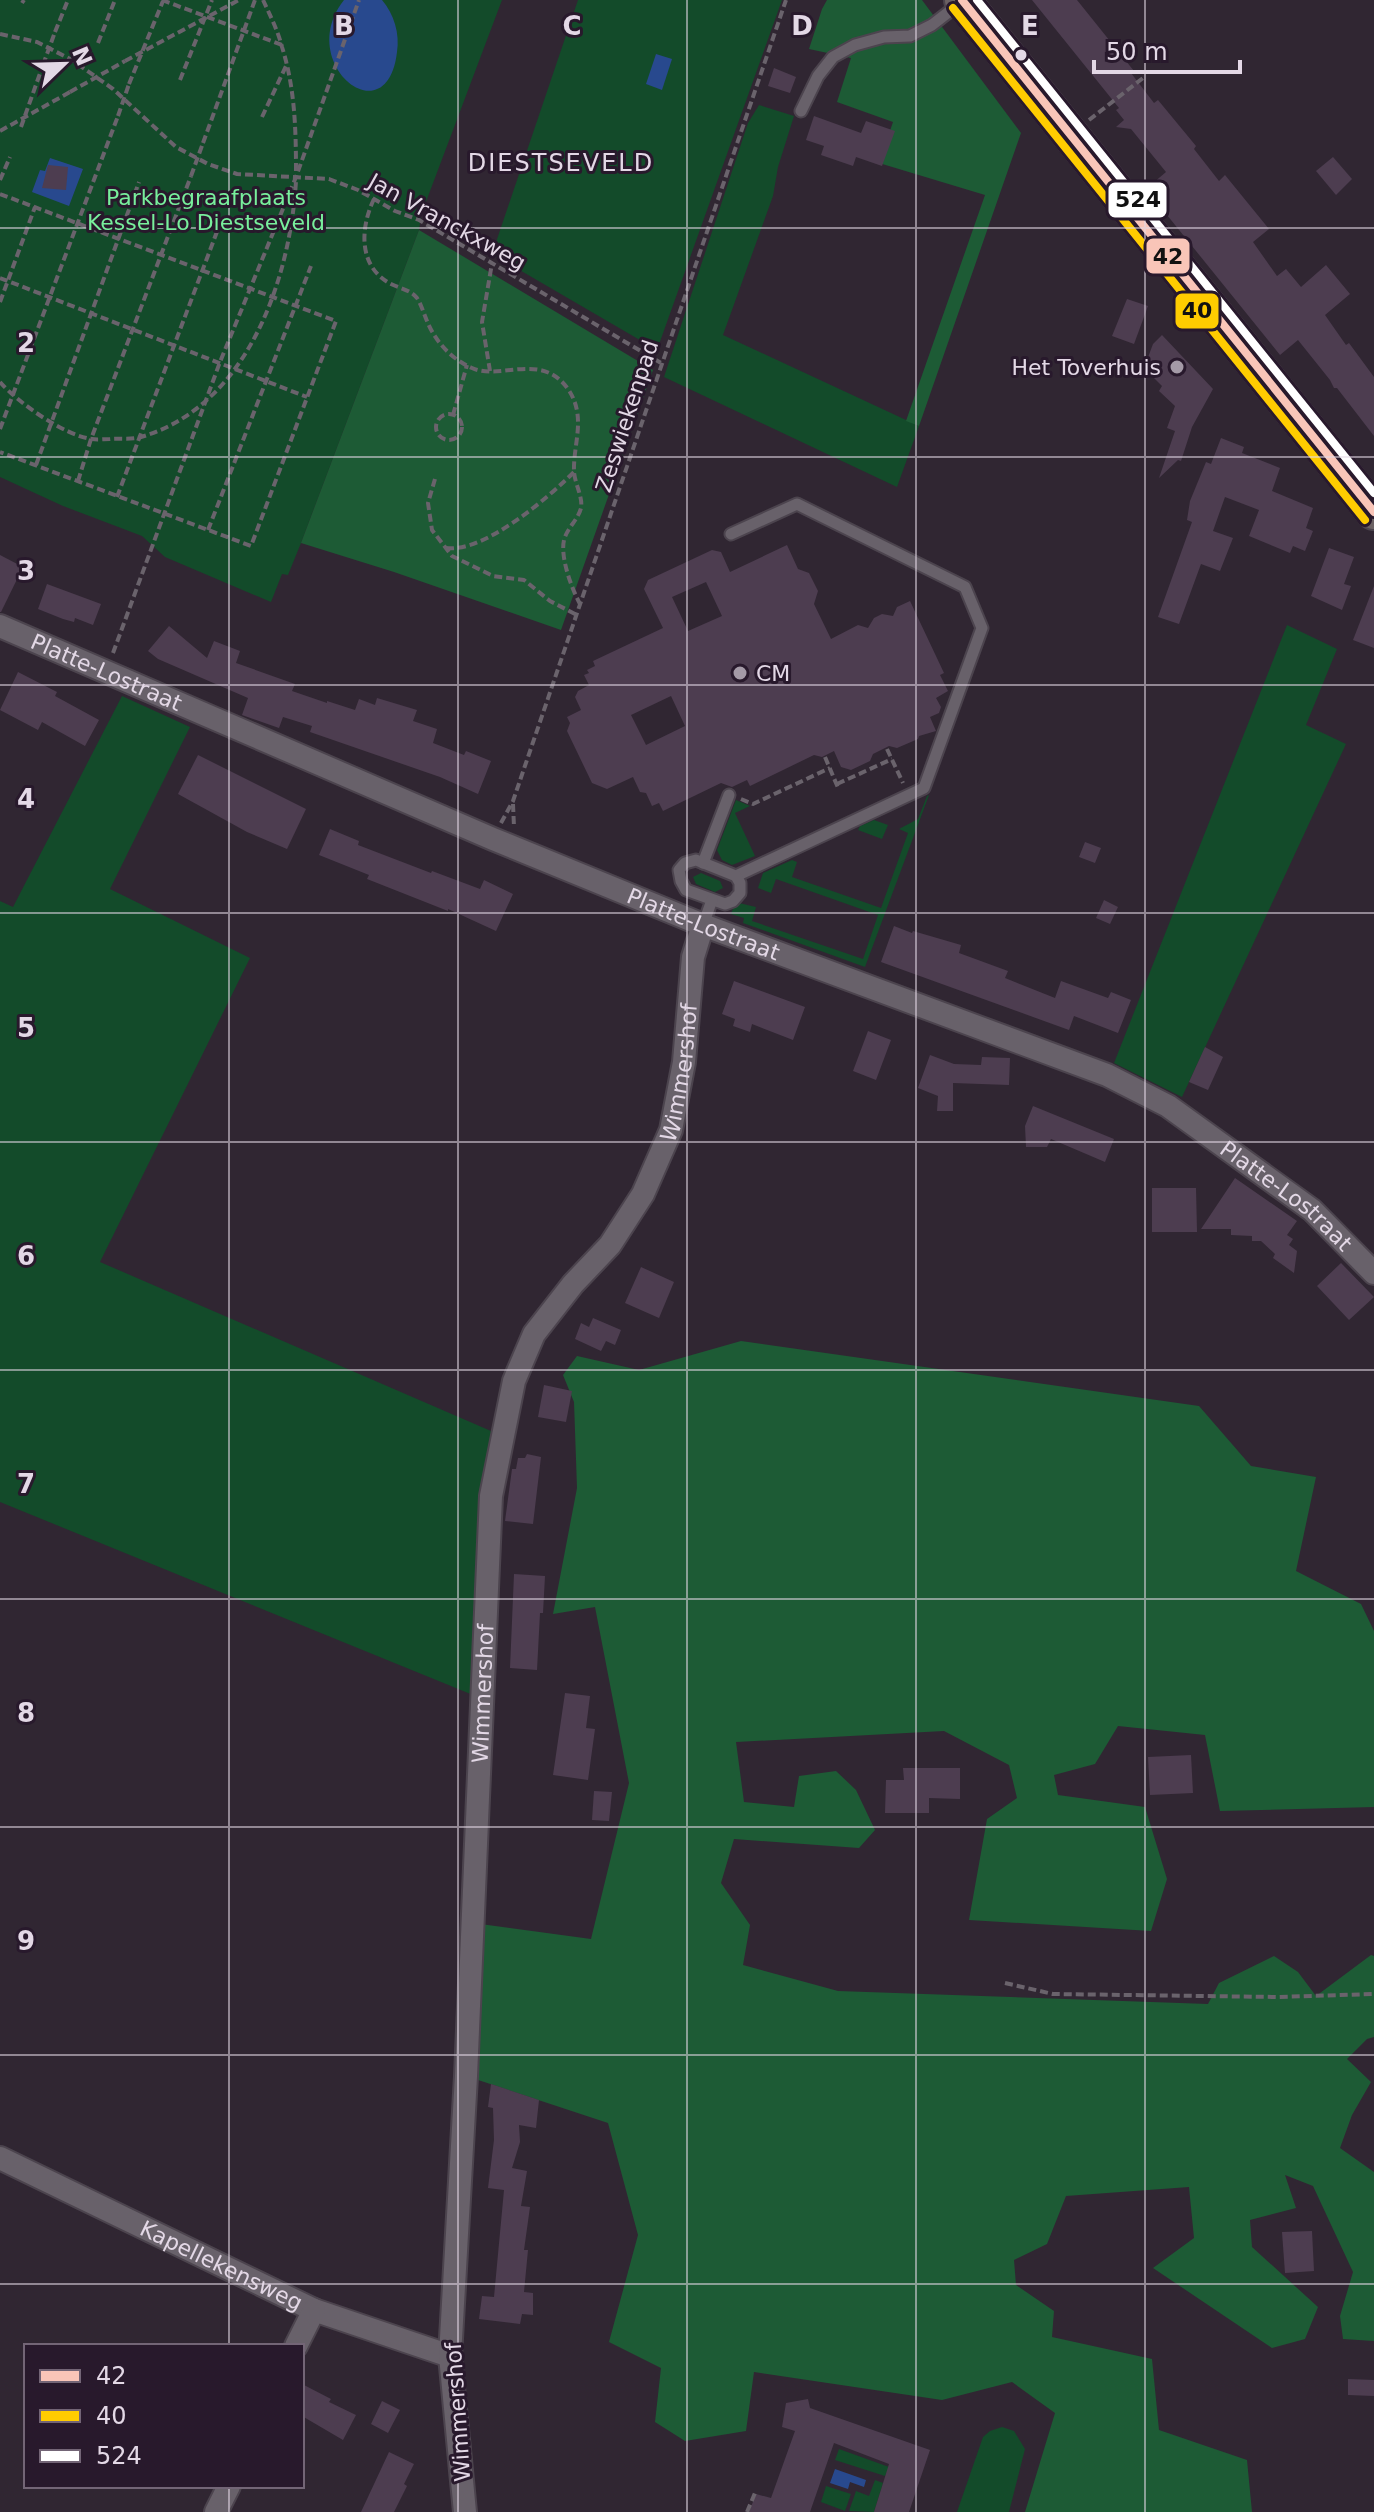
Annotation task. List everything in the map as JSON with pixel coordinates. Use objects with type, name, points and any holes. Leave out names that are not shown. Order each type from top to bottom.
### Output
[{"type":"main road","points":[[963,0],[1374,512]]},
{"type":"street","name":"Platte-Lostraat","points":[[0,626],[504,836],[703,925],[1107,1075],[1168,1106],[1312,1210],[1374,1273]]},
{"type":"street","name":"Wimmershof","points":[[465,2512],[450,2356],[467,2061],[491,1496],[514,1381],[534,1334],[573,1284],[610,1245],[643,1194],[671,1130],[684,1062],[693,957],[703,925]]},
{"type":"street","name":"Kapellekensweg","points":[[0,2158],[314,2310],[450,2356]]},
{"type":"street","points":[[297,2344],[314,2310]]},
{"type":"street","points":[[216,2512],[228,2488]]},
{"type":"lane","points":[[801,111],[818,76],[833,57],[855,45],[884,37],[910,36],[932,25],[963,0]]},
{"type":"lane","points":[[731,534],[797,504],[965,587],[982,628],[924,788],[736,876]]},
{"type":"lane","points":[[703,863],[729,795]]},
{"type":"lane","points":[[696,860],[736,876],[740,893],[725,904],[686,890],[679,870],[685,863],[696,860]]},
{"type":"lane","points":[[703,925],[712,900]]},
{"type":"path","points":[[21,127],[68,0]]},
{"type":"path","points":[[98,43],[115,0]]},
{"type":"path","points":[[0,429],[163,0],[282,45]]},
{"type":"path","points":[[180,80],[212,0]]},
{"type":"path","points":[[0,131],[239,0]]},
{"type":"path","points":[[77,482],[255,0]]},
{"type":"path","points":[[0,382],[12,396],[52,423],[91,439],[139,438],[176,422],[206,401],[236,368],[260,327],[288,249],[296,177],[296,118],[287,64],[263,0]]},
{"type":"path","points":[[105,672],[220,362],[296,177],[359,0]]},
{"type":"path","name":"Zeswiekenpad","points":[[504,836],[513,801],[786,0]]},
{"type":"path","name":"Jan Vranckxweg","points":[[0,34],[37,42],[72,60],[113,89],[176,147],[208,164],[237,174],[329,179],[419,220],[661,363]]},
{"type":"path","points":[[262,117],[287,64]]},
{"type":"path","points":[[1071,133],[1143,78]]},
{"type":"path","points":[[0,180],[10,157]]},
{"type":"path","points":[[36,466],[139,182]]},
{"type":"path","points":[[0,194],[336,321],[251,546],[0,452]]},
{"type":"path","points":[[374,199],[365,225],[364,243],[368,260],[376,275],[416,297],[435,338],[445,350],[473,369],[540,370],[557,378],[568,389],[578,409],[574,472],[582,505],[563,542],[568,575],[580,605]]},
{"type":"path","points":[[0,302],[35,207]]},
{"type":"path","points":[[117,497],[221,221]]},
{"type":"path","points":[[490,371],[482,322],[492,263]]},
{"type":"path","points":[[208,530],[311,266]]},
{"type":"path","points":[[0,278],[307,397]]},
{"type":"path","points":[[453,415],[467,365]]},
{"type":"path","points":[[453,415],[460,421],[462,429],[458,437],[446,440],[439,435],[437,423],[441,417],[453,415]]},
{"type":"path","points":[[446,548],[456,550],[522,517],[574,472]]},
{"type":"path","points":[[435,479],[428,503],[432,530],[452,556],[493,576],[524,580],[550,601],[577,615]]},
{"type":"path","points":[[887,749],[908,796]]},
{"type":"path","points":[[825,757],[838,787],[892,759]]},
{"type":"path","points":[[753,804],[830,768]]},
{"type":"path","points":[[504,836],[513,801]]},
{"type":"path","points":[[1005,1983],[1053,1994],[1278,1997],[1374,1994]]},
{"type":"path","points":[[747,2512],[755,2493]]},
{"type":"green space","name":"Parkbegraafplaats Kessel-Lo Diestseveld","points":[[0,0],[502,0],[301,543],[288,575],[282,574],[271,602],[165,557],[142,536],[63,506],[0,477]]},
{"type":"green space","points":[[578,0],[782,0],[657,350],[492,254]]},
{"type":"green space","points":[[827,0],[922,0],[1021,133],[919,426],[906,421],[985,195],[879,163],[893,122],[837,102],[851,58],[809,49]]},
{"type":"green space","points":[[759,105],[794,116],[778,167],[773,196],[723,335],[919,426],[897,487],[664,377],[748,123]]},
{"type":"green space","points":[[419,230],[653,370],[561,630],[301,543]]},
{"type":"green space","points":[[1287,625],[1337,649],[1306,725],[1346,744],[1182,1097],[1114,1063]]},
{"type":"green space","points":[[122,696],[190,727],[110,889],[250,958],[100,1262],[491,1431],[473,1695],[0,1502],[0,901],[13,907]]},
{"type":"green space","points":[[929,795],[865,967],[743,923],[744,918],[731,914],[739,903],[756,907],[752,921],[863,959],[878,915],[776,879],[771,893],[758,888],[763,873],[792,860],[797,862],[792,877],[881,908],[908,833],[899,829],[918,819]]},
{"type":"green space","points":[[736,800],[750,806],[735,813],[755,856],[732,865],[722,860],[717,850]]},
{"type":"green space","points":[[874,820],[888,825],[882,839],[858,830]]},
{"type":"green space","points":[[701,873],[720,881],[723,888],[715,892],[696,884],[693,877]]},
{"type":"green space","points":[[741,1341],[1199,1406],[1251,1466],[1316,1477],[1296,1571],[1361,1604],[1374,1631],[1374,1807],[1220,1811],[1205,1735],[1118,1726],[1095,1764],[1054,1775],[1058,1795],[1145,1807],[1167,1879],[1151,1931],[969,1920],[987,1819],[1017,1798],[1009,1765],[944,1731],[736,1742],[744,1802],[794,1807],[799,1776],[836,1771],[856,1790],[875,1830],[859,1848],[734,1839],[721,1883],[750,1925],[743,1965],[838,1991],[1208,2004],[1219,1983],[1274,1956],[1298,1972],[1316,1996],[1371,1955],[1374,1956],[1374,2037],[1367,2039],[1347,2059],[1371,2082],[1352,2115],[1340,2148],[1374,2172],[1374,2341],[1343,2339],[1340,2316],[1353,2272],[1313,2186],[1285,2175],[1296,2208],[1250,2220],[1252,2247],[1318,2307],[1305,2339],[1272,2348],[1153,2268],[1194,2238],[1189,2187],[1066,2196],[1047,2244],[1014,2260],[1016,2285],[1054,2311],[1052,2337],[1152,2359],[1159,2430],[1247,2460],[1252,2512],[1025,2512],[1055,2413],[1012,2382],[942,2400],[754,2372],[746,2431],[685,2441],[655,2422],[661,2368],[609,2342],[638,2235],[608,2123],[466,2076],[473,1923],[591,1939],[629,1783],[595,1607],[553,1614],[577,1488],[574,1402],[563,1375],[577,1356],[639,1370]]},
{"type":"green space","points":[[1002,2427],[1014,2431],[1025,2449],[1009,2512],[957,2512],[983,2437]]},
{"type":"green space","points":[[839,2449],[889,2467],[885,2476],[835,2460]]},
{"type":"green space","points":[[875,2480],[883,2483],[874,2512],[849,2511],[856,2491],[869,2496]]},
{"type":"green space","points":[[826,2486],[851,2494],[845,2511],[821,2502]]},
{"type":"water","points":[[344,0],[382,0],[393,18],[398,38],[397,52],[390,77],[377,89],[363,90],[348,82],[336,67],[330,47],[332,24]]},
{"type":"water","points":[[656,54],[672,59],[662,90],[646,84]]},
{"type":"water","points":[[50,158],[83,169],[69,206],[32,192],[40,170],[45,171]]},
{"type":"water","points":[[835,2469],[866,2480],[864,2487],[850,2482],[848,2489],[830,2483]]},
{"type":"building","points":[[1032,0],[1077,0],[1134,71],[1131,73],[1154,103],[1158,100],[1196,146],[1194,149],[1219,181],[1225,175],[1269,229],[1253,242],[1277,276],[1286,269],[1301,287],[1326,265],[1350,294],[1325,315],[1374,377],[1374,436],[1298,340],[1280,355],[1146,189],[1166,172],[1131,129],[1116,127],[1124,120],[1116,110],[1119,108]]},
{"type":"building","points":[[774,68],[796,77],[790,93],[768,86]]},
{"type":"building","points":[[814,116],[861,133],[866,121],[895,131],[882,166],[856,157],[853,166],[821,155],[824,146],[806,140]]},
{"type":"building","points":[[1333,157],[1352,179],[1336,195],[1316,171]]},
{"type":"building","points":[[48,165],[68,167],[66,190],[42,188]]},
{"type":"building","points":[[1127,299],[1148,306],[1134,344],[1112,336]]},
{"type":"building","points":[[1162,335],[1213,389],[1192,427],[1181,461],[1178,460],[1159,478],[1175,431],[1167,428],[1175,406],[1159,391],[1162,386],[1144,368],[1153,344]]},
{"type":"building","points":[[1221,438],[1244,447],[1242,453],[1280,468],[1272,491],[1313,508],[1306,528],[1313,531],[1305,551],[1293,546],[1290,553],[1249,536],[1259,510],[1225,497],[1213,531],[1233,538],[1220,571],[1201,564],[1179,624],[1158,617],[1192,522],[1187,520],[1190,501],[1206,462],[1211,464]]},
{"type":"building","points":[[787,545],[798,569],[809,573],[818,591],[814,604],[831,639],[858,625],[868,628],[874,618],[882,614],[893,616],[897,607],[910,601],[944,673],[940,675],[948,691],[936,698],[941,707],[939,713],[930,717],[936,731],[897,748],[889,746],[873,754],[870,761],[851,770],[841,767],[834,751],[822,757],[814,755],[750,786],[747,780],[732,787],[721,783],[663,811],[659,803],[652,806],[633,777],[607,789],[592,783],[567,731],[570,723],[567,717],[581,710],[575,697],[578,691],[589,685],[584,675],[589,673],[587,670],[595,666],[593,661],[663,628],[644,589],[648,580],[712,550],[721,552],[730,572]],"holes":[[[706,582],[722,616],[688,631],[672,597]],[[671,696],[685,726],[646,745],[631,715]]]},
{"type":"building","points":[[1329,548],[1354,557],[1344,584],[1351,586],[1342,610],[1311,596]]},
{"type":"building","points":[[0,555],[23,567],[1,612],[0,612]]},
{"type":"building","points":[[47,584],[101,604],[93,625],[75,618],[74,622],[63,619],[38,609]]},
{"type":"building","points":[[1374,586],[1374,648],[1353,640]]},
{"type":"building","points":[[169,626],[207,658],[214,641],[240,651],[236,663],[295,684],[292,691],[327,703],[355,710],[359,699],[375,705],[377,698],[417,710],[413,721],[437,729],[433,743],[491,761],[478,794],[440,777],[310,732],[312,726],[283,717],[279,728],[242,715],[248,698],[158,659],[148,651]]},
{"type":"building","points":[[18,672],[57,692],[55,696],[99,720],[85,746],[42,722],[38,730],[0,710]]},
{"type":"building","points":[[198,755],[306,809],[287,849],[247,832],[178,794]]},
{"type":"building","points":[[330,829],[359,841],[358,845],[431,873],[480,889],[484,880],[513,894],[496,931],[448,909],[367,879],[369,875],[319,855]]},
{"type":"building","points":[[1085,842],[1101,848],[1095,863],[1079,857]]},
{"type":"building","points":[[1104,900],[1118,907],[1110,924],[1096,918]]},
{"type":"building","points":[[894,926],[961,945],[959,953],[1008,971],[1005,978],[1055,998],[1061,981],[1108,998],[1111,992],[1131,1000],[1118,1033],[1074,1016],[1069,1030],[881,962]]},
{"type":"building","points":[[734,981],[805,1007],[793,1040],[752,1024],[750,1032],[733,1026],[735,1019],[722,1014]]},
{"type":"building","points":[[868,1031],[891,1040],[876,1080],[853,1071]]},
{"type":"building","points":[[1205,1047],[1223,1057],[1208,1090],[1189,1082]]},
{"type":"building","points":[[930,1055],[954,1064],[981,1065],[982,1057],[1010,1058],[1009,1085],[953,1083],[953,1111],[937,1111],[938,1096],[918,1088]]},
{"type":"building","points":[[1033,1106],[1114,1139],[1105,1162],[1051,1139],[1047,1147],[1026,1147],[1025,1126]]},
{"type":"building","points":[[1235,1178],[1297,1221],[1287,1235],[1293,1239],[1289,1245],[1297,1251],[1294,1273],[1273,1258],[1275,1254],[1261,1241],[1252,1241],[1252,1236],[1231,1235],[1231,1229],[1201,1229]]},
{"type":"building","points":[[1152,1188],[1196,1188],[1197,1232],[1152,1232]]},
{"type":"building","points":[[1341,1263],[1374,1297],[1349,1320],[1317,1286]]},
{"type":"building","points":[[641,1267],[674,1282],[659,1318],[625,1303]]},
{"type":"building","points":[[593,1318],[621,1330],[615,1345],[606,1341],[601,1351],[575,1339],[581,1323],[589,1327]]},
{"type":"building","points":[[544,1385],[572,1391],[566,1422],[538,1417]]},
{"type":"building","points":[[527,1454],[541,1457],[533,1524],[505,1521],[512,1469],[516,1469],[518,1458],[525,1458]]},
{"type":"building","points":[[514,1574],[545,1576],[537,1670],[510,1668]]},
{"type":"building","points":[[565,1693],[590,1696],[586,1728],[595,1729],[588,1780],[553,1775]]},
{"type":"building","points":[[1191,1755],[1193,1793],[1150,1795],[1148,1757]]},
{"type":"building","points":[[903,1768],[960,1768],[960,1799],[929,1798],[929,1813],[885,1813],[886,1780],[904,1780]]},
{"type":"building","points":[[594,1791],[612,1792],[609,1821],[592,1820]]},
{"type":"building","points":[[491,2084],[539,2100],[536,2128],[519,2125],[520,2142],[512,2168],[527,2171],[521,2206],[530,2207],[524,2250],[528,2250],[524,2292],[533,2293],[533,2315],[522,2314],[520,2324],[479,2319],[482,2296],[494,2297],[504,2190],[488,2188],[494,2140],[493,2108],[488,2107]]},
{"type":"building","points":[[1312,2231],[1314,2271],[1285,2273],[1282,2232]]},
{"type":"building","points":[[1348,2379],[1374,2380],[1374,2396],[1348,2395]]},
{"type":"building","points":[[304,2385],[356,2415],[343,2440],[304,2417]]},
{"type":"building","points":[[808,2399],[810,2408],[930,2450],[909,2512],[874,2512],[889,2464],[834,2443],[810,2512],[749,2512],[756,2494],[771,2498],[795,2431],[782,2427],[786,2403]]},
{"type":"building","points":[[382,2401],[400,2410],[388,2433],[371,2424]]},
{"type":"building","points":[[389,2452],[414,2464],[404,2484],[407,2486],[394,2512],[361,2512]]},
{"type":"transit line","name":"42","points":[[962,0],[1374,512]]},
{"type":"transit line","name":"524","points":[[977,0],[1374,493]]},
{"type":"transit line","name":"40","points":[[953,8],[1365,520]]},
{"type":"place","name":"Het Toverhuis","points":[[1177,367]]},
{"type":"place","name":"CM","points":[[740,673]]},
{"type":"district","name":"DIESTSEVELD","points":[[561,163]]}]
